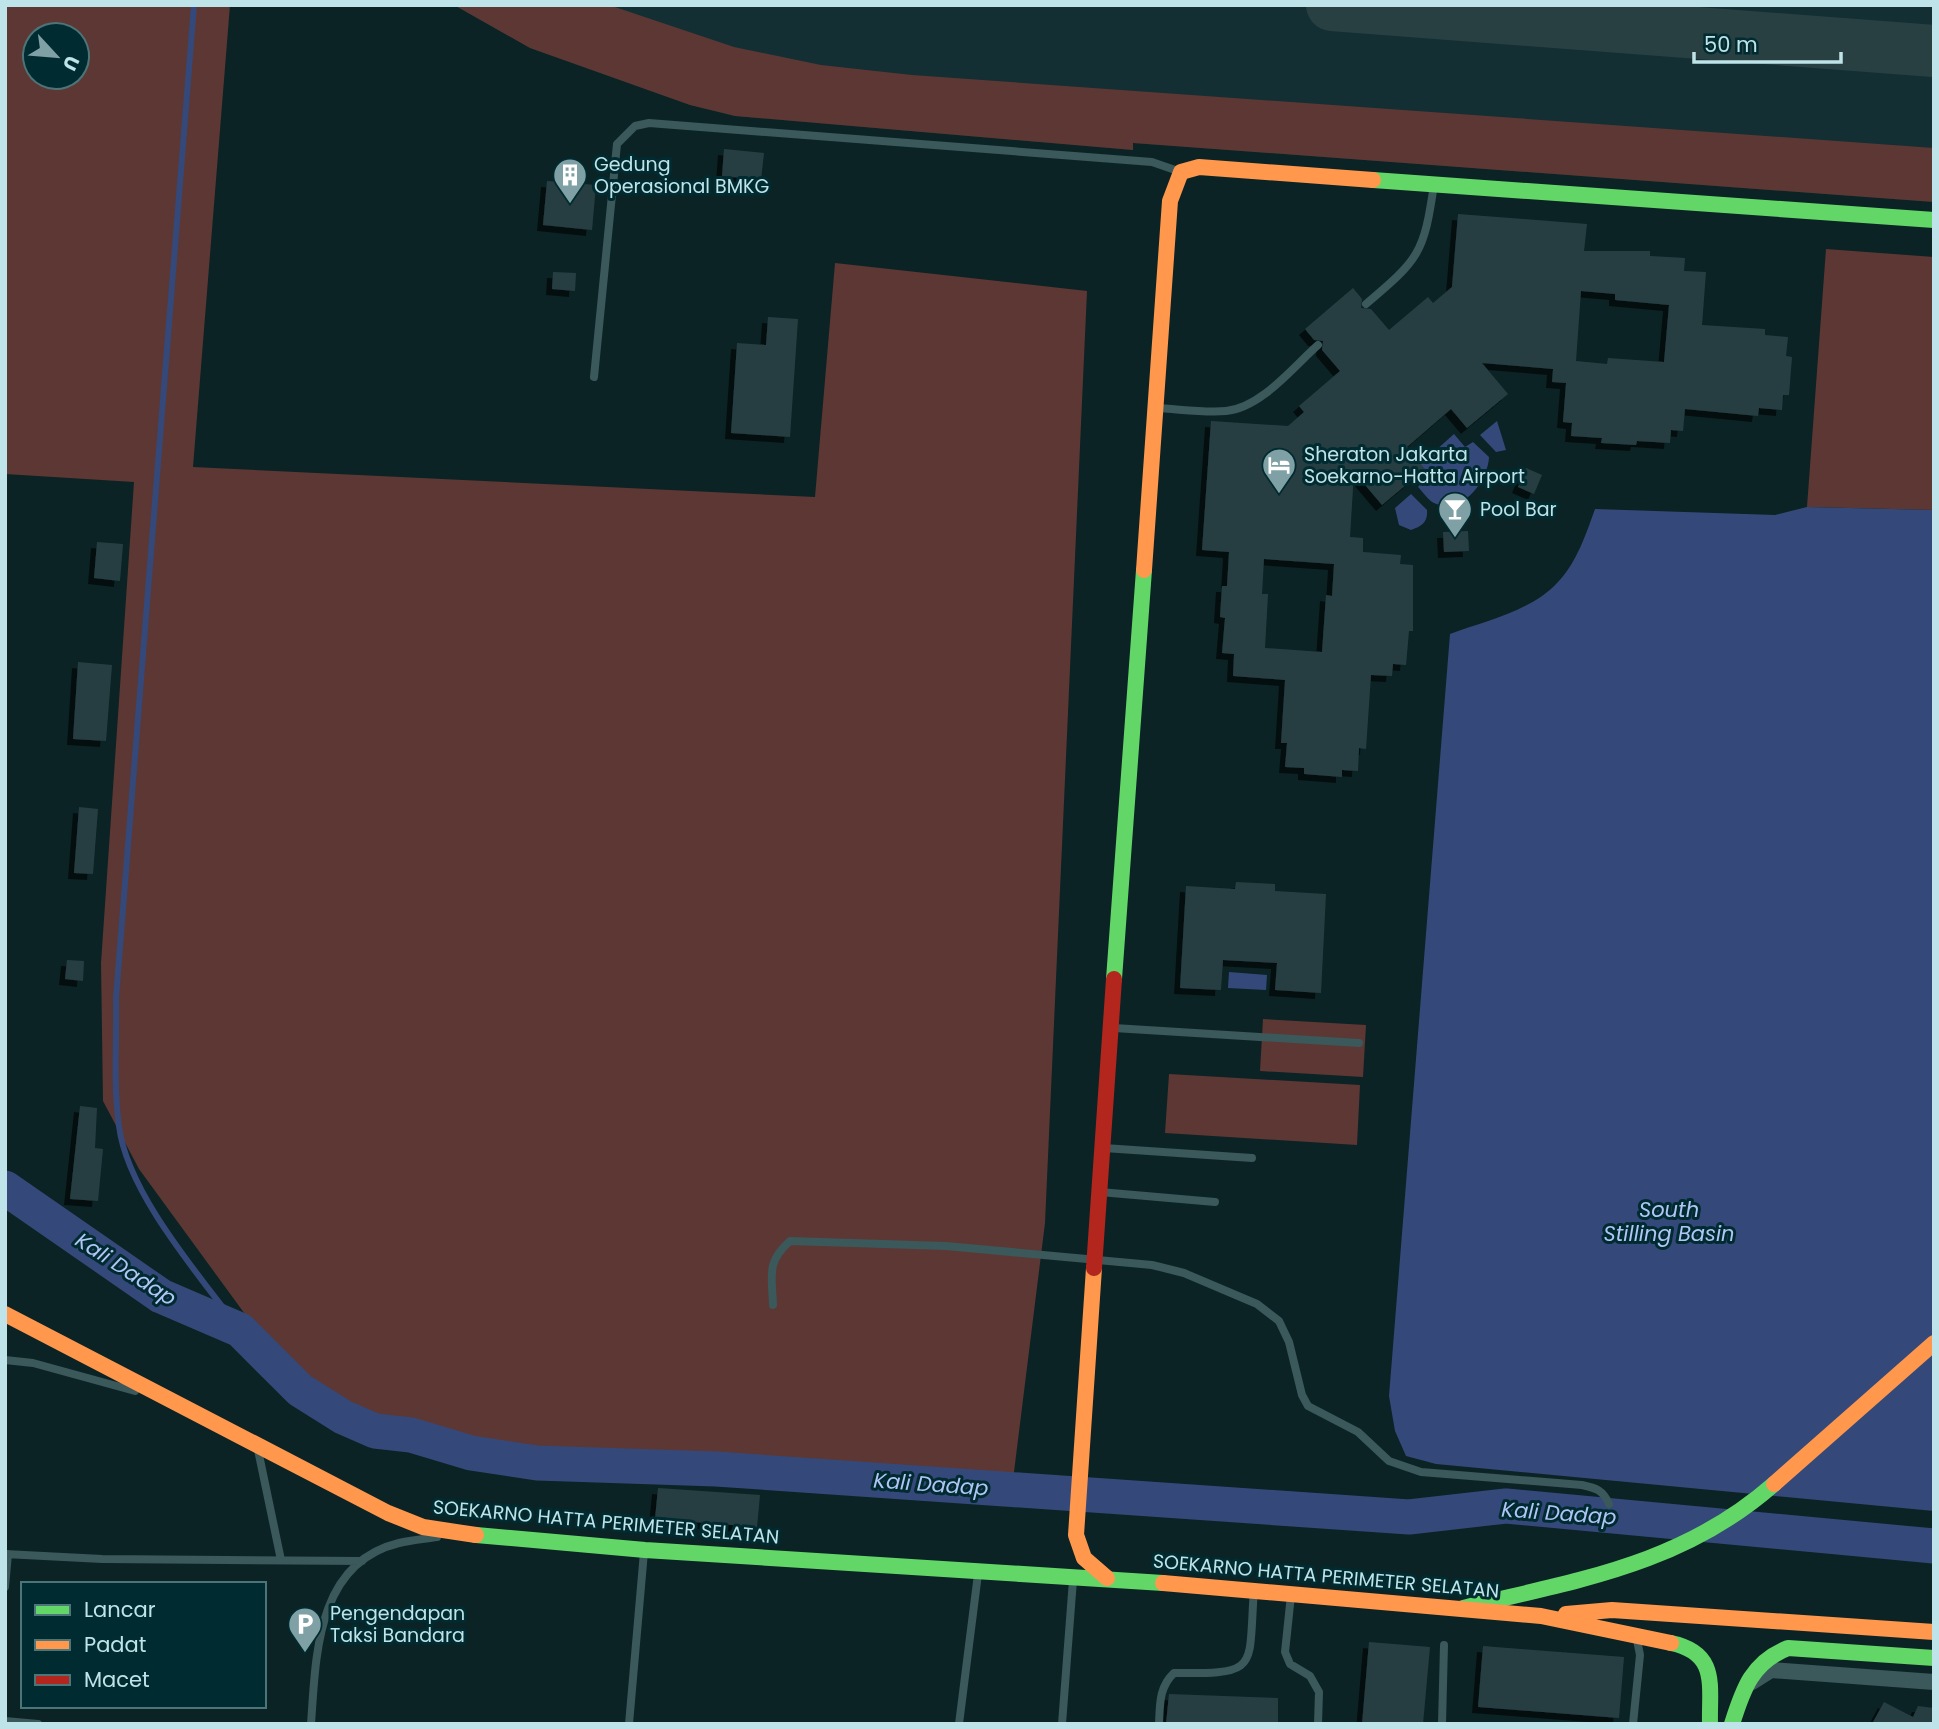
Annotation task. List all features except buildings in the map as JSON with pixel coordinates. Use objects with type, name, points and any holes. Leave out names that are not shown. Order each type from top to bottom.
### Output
[{"type":"main road","points":[[1107,1578],[1081,1559],[1076,1543],[1076,1513],[1170,201],[1181,173],[1199,167],[1934,220]]},
{"type":"main road","name":"SOEKARNO HATTA PERIMETER SELATAN","points":[[5,1314],[188,1406],[399,1518],[459,1534],[645,1550],[1254,1589],[1291,1595],[1541,1616],[1679,1645],[1699,1656],[1709,1668],[1710,1724]]},
{"type":"main road","points":[[1463,1608],[1636,1565],[1685,1545],[1748,1507],[1934,1343]]},
{"type":"main road","name":"SOEKARNO HATTA PERIMETER SELATAN","points":[[1541,1616],[1612,1610],[1934,1632]]},
{"type":"main road","points":[[1732,1724],[1744,1689],[1757,1663],[1771,1653],[1788,1648],[1934,1658]]},
{"type":"street","points":[[1744,1689],[1771,1670],[1934,1682]]},
{"type":"lane","points":[[594,377],[617,144],[635,125],[1152,162],[1181,173]]},
{"type":"lane","points":[[1366,304],[1408,268],[1425,238],[1434,184]]},
{"type":"lane","points":[[1155,408],[1229,411],[1244,407],[1257,399],[1318,345]]},
{"type":"lane","points":[[1111,1028],[1359,1043]]},
{"type":"lane","points":[[1101,1147],[1252,1158]]},
{"type":"lane","points":[[1100,1192],[1215,1202]]},
{"type":"lane","points":[[773,1306],[772,1264],[777,1252],[790,1241],[946,1246],[1153,1265],[1184,1273],[1257,1304],[1279,1321],[1289,1342],[1301,1395],[1308,1406],[1358,1432],[1389,1461],[1421,1472],[1582,1485],[1605,1494],[1609,1504]]},
{"type":"lane","points":[[5,1360],[33,1363],[188,1406]]},
{"type":"lane","points":[[257,1443],[281,1560]]},
{"type":"lane","points":[[312,1724],[318,1642],[324,1617],[347,1576],[362,1561],[397,1543],[459,1534]]},
{"type":"lane","points":[[629,1724],[645,1550]]},
{"type":"lane","points":[[5,1587],[6,1554],[102,1559],[362,1561]]},
{"type":"lane","points":[[960,1724],[978,1571]]},
{"type":"lane","points":[[1062,1724],[1073,1577]]},
{"type":"lane","points":[[1159,1724],[1161,1692],[1174,1673],[1227,1674],[1239,1669],[1247,1660],[1254,1589]]},
{"type":"lane","points":[[1291,1595],[1285,1652],[1290,1664],[1310,1676],[1318,1692],[1318,1724]]},
{"type":"lane","points":[[1633,1724],[1640,1655],[1635,1634]]},
{"type":"lane","points":[[1442,1724],[1444,1645]]},
{"type":"lane","points":[[5,1721],[38,1724]]},
{"type":"shaded area","points":[[5,5],[230,5],[193,467],[815,497],[835,263],[1087,291],[1045,1223],[1013,1480],[475,1444],[344,1405],[307,1376],[250,1321],[139,1169],[103,1101],[101,963],[134,482],[5,474]]},
{"type":"shaded area","points":[[454,5],[1934,5],[1934,202],[1133,143],[1133,150],[735,116],[690,105],[530,48]]},
{"type":"shaded area","points":[[454,5],[609,5],[734,47],[821,65],[912,75],[1934,148],[1934,202],[1133,143],[1133,150],[735,116],[690,105],[530,48]]},
{"type":"shaded area","points":[[1826,249],[1934,257],[1934,510],[1807,507]]},
{"type":"shaded area","points":[[1263,1019],[1366,1025],[1363,1077],[1260,1071]]},
{"type":"shaded area","points":[[1169,1074],[1360,1085],[1357,1145],[1165,1133]]},
{"type":"water","points":[[1497,421],[1506,450],[1496,452],[1480,435]]},
{"type":"water","points":[[1454,434],[1465,447],[1473,442],[1489,457],[1484,476],[1472,494],[1454,505],[1444,506],[1432,502],[1418,487],[1425,478],[1416,468]]},
{"type":"water","points":[[1411,494],[1427,510],[1427,514],[1424,523],[1411,530],[1399,525],[1395,508]]},
{"type":"water","name":"South Stilling Basin","points":[[1807,507],[1934,510],[1934,1511],[1436,1464],[1406,1456],[1395,1431],[1389,1396],[1450,634],[1522,608],[1547,592],[1565,574],[1576,557],[1595,509],[1775,515]]},
{"type":"water","points":[[1229,972],[1267,975],[1266,990],[1228,988]]},
{"type":"waterway","points":[[194,5],[116,998],[116,1094],[125,1152],[150,1206],[240,1330]]},
{"type":"waterway","name":"Kali Dadap","points":[[5,1188],[161,1296],[240,1330],[300,1390],[343,1417],[375,1431],[411,1435],[471,1453],[537,1463],[716,1469],[1409,1517],[1506,1506],[1934,1546]]},
{"type":"taxiway","points":[[1332,5],[1934,51]]},
{"type":"traffic: fast","points":[[1373,180],[1934,220]]},
{"type":"traffic: fast","points":[[1114,979],[1144,570]]},
{"type":"traffic: fast","points":[[1463,1608],[1587,1578],[1665,1551],[1703,1534],[1774,1484]]},
{"type":"traffic: fast","points":[[476,1535],[645,1550],[1163,1583]]},
{"type":"traffic: fast","points":[[1671,1643],[1686,1648],[1704,1663],[1710,1684],[1710,1724]]},
{"type":"traffic: fast","points":[[1732,1724],[1740,1699],[1757,1669],[1788,1648],[1934,1658]]},
{"type":"traffic: slow","points":[[1144,570],[1170,201],[1181,172],[1199,167],[1373,180]]},
{"type":"traffic: slow","points":[[1094,1268],[1076,1535],[1084,1558],[1107,1578]]},
{"type":"traffic: slow","points":[[5,1314],[388,1513],[423,1527],[476,1535]]},
{"type":"traffic: slow","points":[[1774,1484],[1934,1343]]},
{"type":"traffic: slow","points":[[1163,1583],[1541,1616],[1671,1643]]},
{"type":"traffic: slow","points":[[1566,1614],[1612,1610],[1934,1632]]},
{"type":"traffic: jam","points":[[1094,1268],[1114,979]]},
{"type":"place","name":"Gedung Operasional BMKG","points":[[570,205]]},
{"type":"place","name":"Sheraton Jakarta Soekarno-Hatta Airport","points":[[1279,495]]},
{"type":"place","name":"Pool Bar","points":[[1455,539]]},
{"type":"place","name":"Pengendapan Taksi Bandara","points":[[305,1654]]}]
